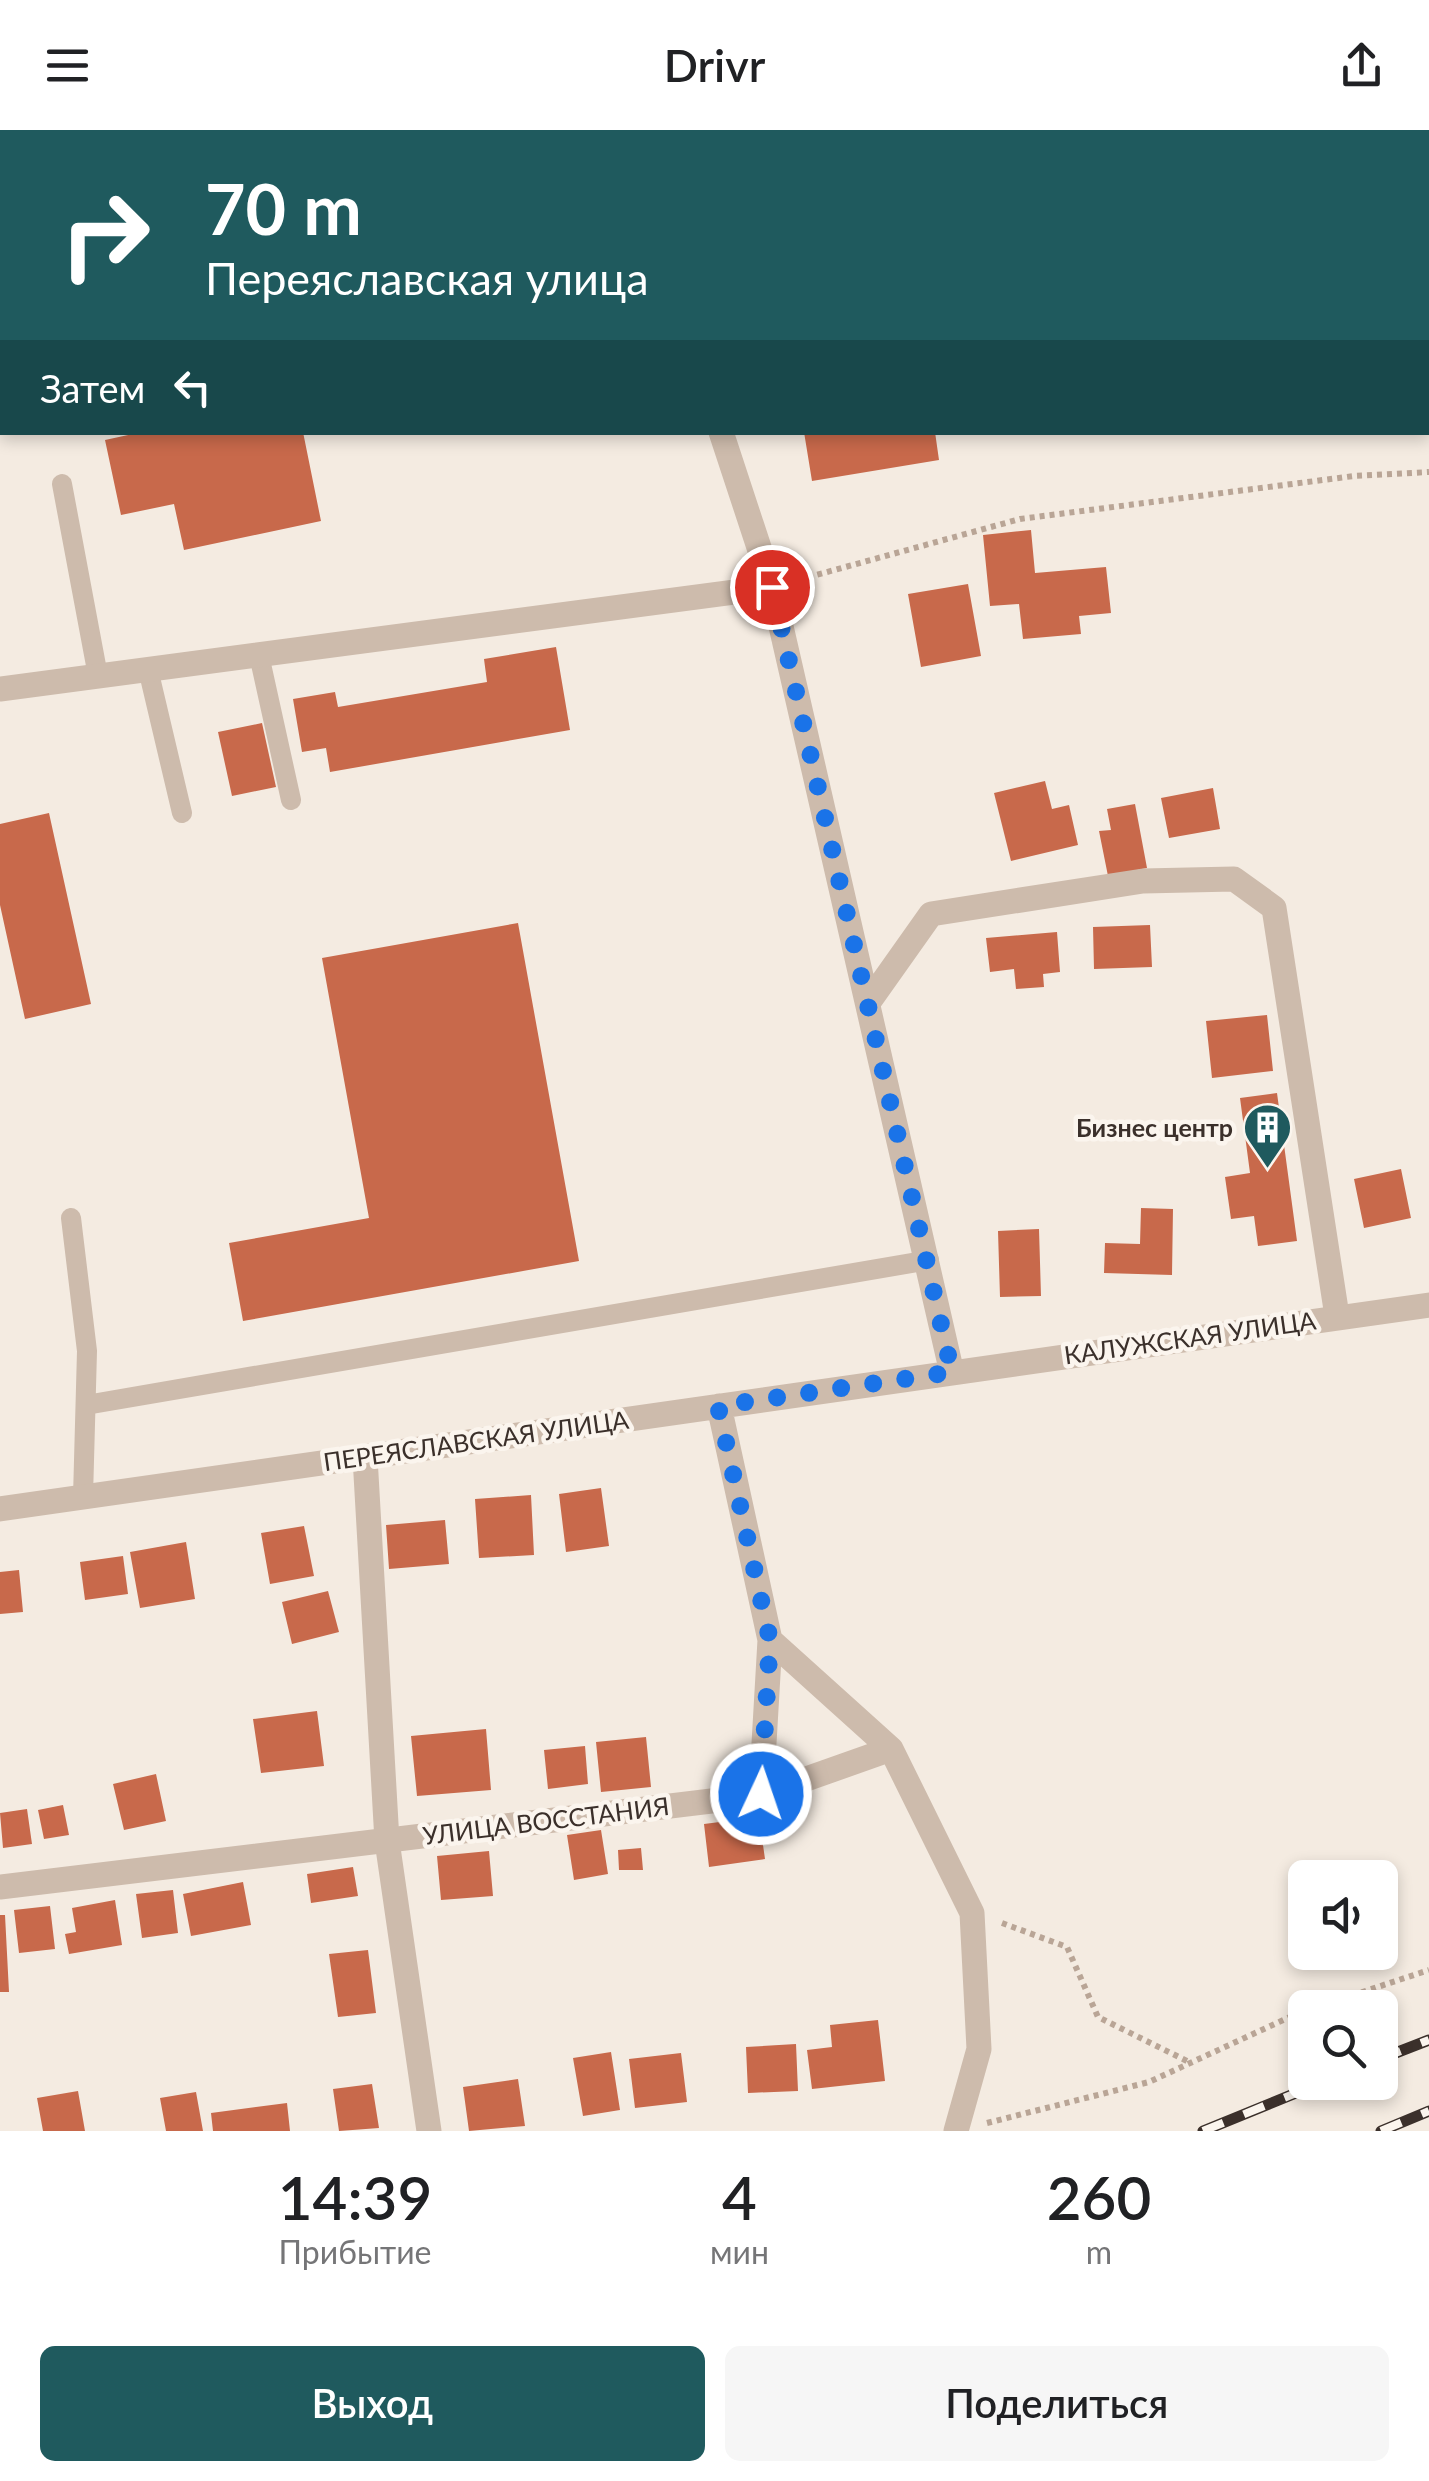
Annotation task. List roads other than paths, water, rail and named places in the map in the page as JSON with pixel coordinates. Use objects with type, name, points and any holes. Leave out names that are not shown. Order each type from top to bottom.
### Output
[{"type":"street","points":[[723,435],[772,587],[952,1372]]},
{"type":"street","points":[[0,690],[772,587]]},
{"type":"street","points":[[868,1003],[931,914],[1143,881],[1234,878],[1274,908],[1337,1316]]},
{"type":"street","name":"КАЛУЖСКАЯ УЛИЦА","points":[[952,1372],[1429,1304]]},
{"type":"street","name":"ПЕРЕЯСЛАВСКАЯ УЛИЦА","points":[[0,1509],[952,1372]]},
{"type":"street","points":[[718,1406],[770,1640],[761,1794]]},
{"type":"street","points":[[365,1457],[387,1841],[429,2131]]},
{"type":"street","points":[[770,1640],[890,1749],[972,1912],[979,2049],[966,2129]]},
{"type":"street","name":"УЛИЦА ВОССТАНИЯ","points":[[0,1887],[761,1794],[890,1749]]},
{"type":"lane","points":[[62,484],[98,676]]},
{"type":"lane","points":[[259,655],[291,800]]},
{"type":"lane","points":[[148,670],[182,813]]},
{"type":"lane","points":[[71,1218],[87,1352],[83,1497]]},
{"type":"lane","points":[[86,1405],[929,1260]]},
{"type":"railway","points":[[1398,2052],[1429,2040]]},
{"type":"railway","points":[[1203,2131],[1288,2096]]},
{"type":"railway","points":[[1381,2131],[1429,2111]]},
{"type":"place","name":"Бизнес центр","points":[[1268,1170]]}]
